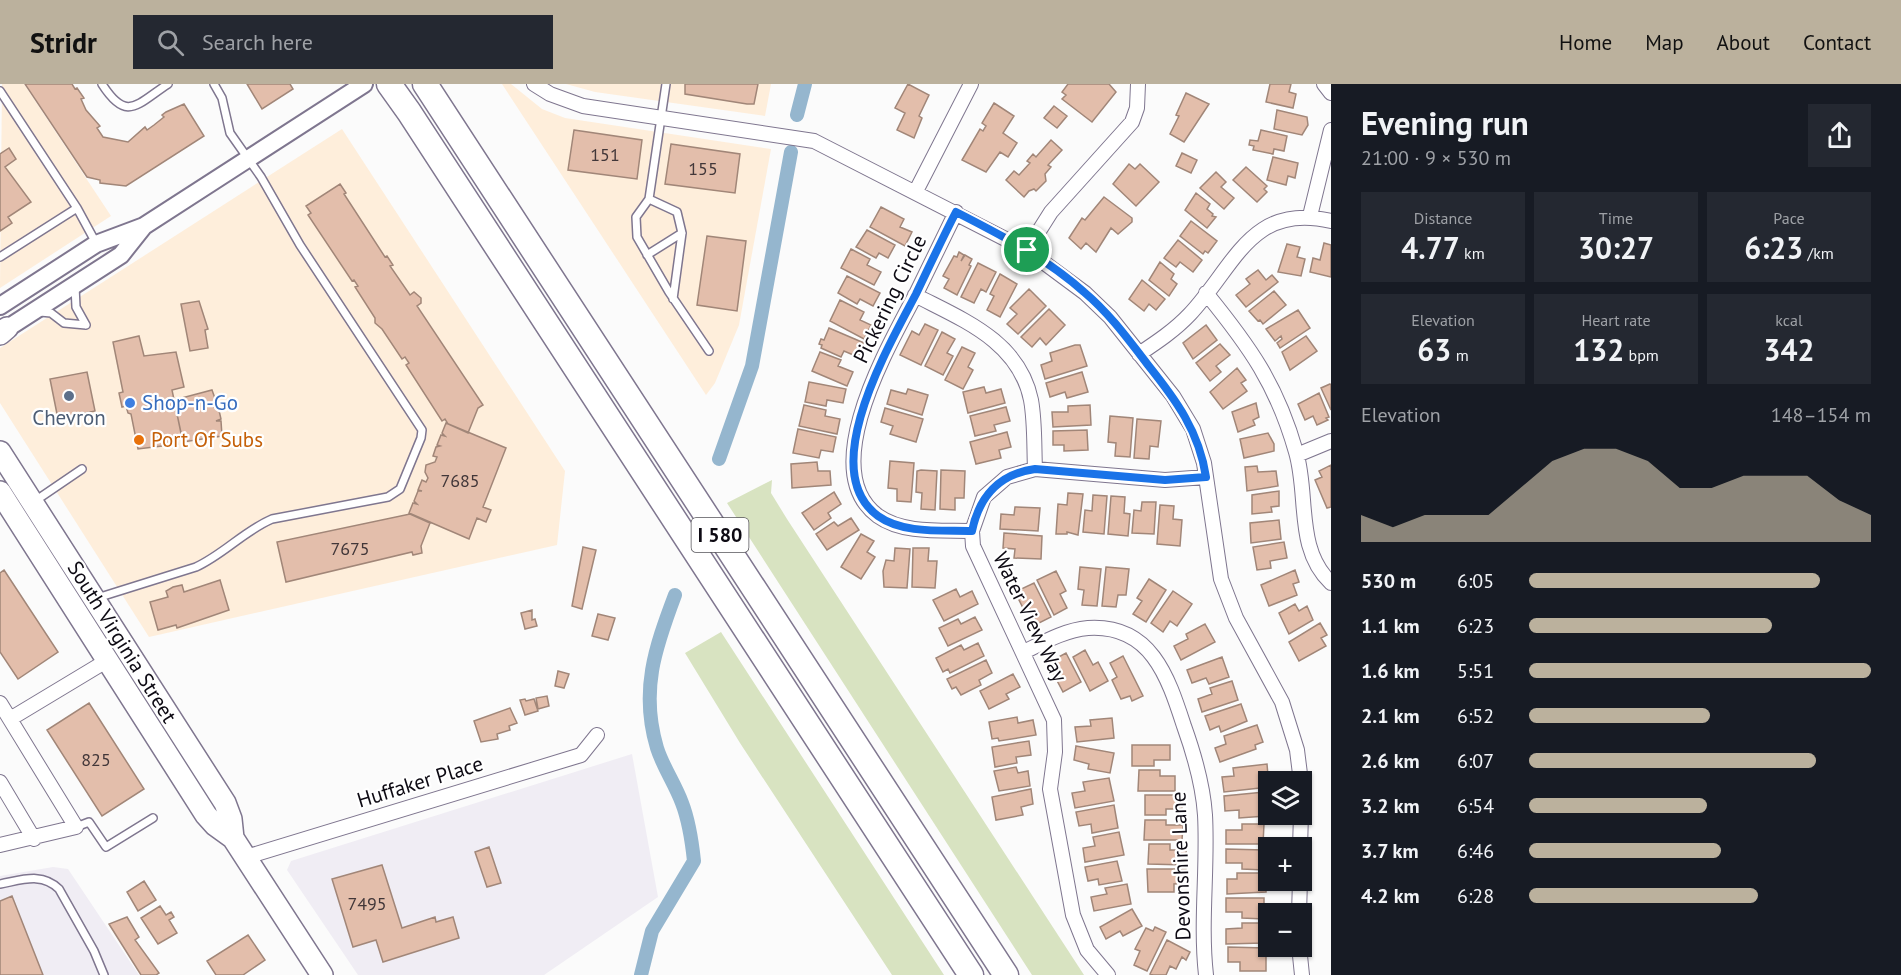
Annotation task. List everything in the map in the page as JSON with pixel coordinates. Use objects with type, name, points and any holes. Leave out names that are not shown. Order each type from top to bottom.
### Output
[{"type":"highway","name":"I 580","points":[[389,84],[971,975]]},
{"type":"highway","name":"I 580","points":[[429,90],[1006,975]]},
{"type":"main road","points":[[0,434],[28,496]]},
{"type":"main road","name":"South Virginia Street","points":[[0,452],[225,803],[231,819],[233,838]]},
{"type":"main road","name":"South Virginia Street","points":[[0,492],[206,815],[233,838],[322,975]]},
{"type":"street","points":[[0,306],[96,244],[144,226],[364,84]]},
{"type":"street","points":[[534,84],[550,94],[584,106],[814,141],[916,191],[1027,250],[1085,292],[1110,317],[1139,354],[1188,420],[1201,448],[1217,557],[1227,598],[1271,679],[1286,713],[1297,750],[1300,771]]},
{"type":"street","points":[[916,191],[971,84]]},
{"type":"street","points":[[1027,250],[1051,212],[1132,122],[1137,108],[1138,84]]},
{"type":"street","points":[[1324,84],[1331,93]]},
{"type":"street","points":[[1310,216],[1331,130]]},
{"type":"street","name":"Pickering Circle","points":[[956,212],[877,370],[866,400],[854,462],[855,478],[868,506],[889,522],[916,529],[972,531]]},
{"type":"street","points":[[1139,354],[1177,327],[1253,235],[1279,220],[1310,216],[1331,221]]},
{"type":"street","points":[[2,332],[121,255],[144,226]]},
{"type":"street","points":[[1206,293],[1264,369],[1277,397],[1297,455],[1310,550],[1316,565],[1331,583]]},
{"type":"street","points":[[915,295],[980,329],[1009,353],[1019,369],[1031,401],[1035,469]]},
{"type":"street","points":[[1297,455],[1331,441]]},
{"type":"street","points":[[972,531],[978,507],[995,485],[1022,471],[1035,469],[1165,480],[1206,477]]},
{"type":"street","name":"Water View Way","points":[[972,531],[978,560],[1024,652],[1054,720],[1055,752],[1050,789],[1073,915],[1087,950],[1108,975]]},
{"type":"street","name":"Devonshire Lane","points":[[1024,652],[1069,632],[1100,628],[1115,630],[1142,644],[1164,670],[1190,744],[1202,790],[1205,840],[1206,975]]},
{"type":"street","points":[[10,719],[108,660]]},
{"type":"street","points":[[0,703],[76,827],[34,839],[0,845]]},
{"type":"street","name":"Huffaker Place","points":[[246,857],[581,755],[597,735]]},
{"type":"street","points":[[0,782],[34,839]]},
{"type":"street","points":[[1300,957],[1302,975]]},
{"type":"lane","points":[[102,84],[113,102],[121,107],[129,107],[168,84]]},
{"type":"lane","points":[[96,599],[196,567],[209,561],[258,525],[272,519],[388,497],[400,489],[421,438],[422,430],[300,245],[261,177],[226,125],[222,98],[214,84]]},
{"type":"lane","points":[[666,84],[649,199],[636,218],[637,237],[673,299],[709,351]]},
{"type":"lane","points":[[0,91],[77,208],[96,244]]},
{"type":"lane","points":[[649,199],[676,212],[682,233],[673,299]]},
{"type":"lane","points":[[0,257],[77,208]]},
{"type":"lane","points":[[647,255],[682,233]]},
{"type":"lane","points":[[35,311],[51,313],[64,323],[86,326],[76,307],[75,284]]},
{"type":"lane","points":[[28,496],[82,470]]},
{"type":"lane","points":[[76,827],[88,822],[106,847],[153,818]]},
{"type":"lane","points":[[0,884],[42,878],[52,881],[59,889],[94,951],[104,975]]},
{"type":"shaded area","points":[[2,84],[24,84],[111,216],[0,288]]},
{"type":"shaded area","points":[[502,84],[511,84],[542,109],[565,118],[771,149],[739,325],[715,383],[706,395]]},
{"type":"shaded area","points":[[566,84],[771,84],[765,116],[595,92]]},
{"type":"shaded area","points":[[342,129],[565,471],[557,545],[149,637],[0,403],[0,348]]},
{"type":"shaded area","points":[[632,754],[658,897],[544,975],[358,975],[287,870],[291,861]]},
{"type":"shaded area","points":[[53,867],[68,869],[139,975],[0,975],[0,876]]},
{"type":"green space","points":[[772,480],[771,493],[787,519],[1084,975],[1032,975],[727,503]]},
{"type":"green space","points":[[721,632],[944,975],[892,975],[740,743],[685,653]]},
{"type":"building","points":[[25,84],[72,84],[84,98],[81,99],[86,110],[100,126],[97,128],[103,137],[128,142],[145,127],[147,130],[154,125],[164,117],[162,115],[166,112],[184,104],[204,136],[126,186],[100,183],[100,180],[87,177]]},
{"type":"building","points":[[247,84],[290,84],[293,89],[262,109]]},
{"type":"building","points":[[685,84],[758,84],[754,104],[747,104],[685,94]]},
{"type":"building","points":[[908,84],[929,95],[919,116],[922,118],[914,138],[897,130],[905,113],[895,108]]},
{"type":"building","points":[[1068,84],[1109,84],[1116,92],[1092,122],[1062,99],[1066,95],[1062,92]]},
{"type":"building","points":[[1270,84],[1291,84],[1289,92],[1296,94],[1293,108],[1266,102]]},
{"type":"building","points":[[1186,93],[1209,104],[1184,142],[1170,134],[1179,116],[1176,115]]},
{"type":"building","points":[[994,103],[1014,116],[1003,133],[1017,143],[1008,157],[1000,152],[986,172],[962,160],[980,129],[983,131],[986,126],[982,123]]},
{"type":"building","points":[[1054,106],[1067,116],[1057,128],[1044,118]]},
{"type":"building","points":[[1277,110],[1307,117],[1308,125],[1302,135],[1274,129]]},
{"type":"building","points":[[574,130],[642,140],[637,179],[568,170]]},
{"type":"building","points":[[1261,130],[1287,136],[1284,151],[1274,149],[1273,154],[1253,150],[1254,146],[1249,145],[1250,140],[1258,141]]},
{"type":"building","points":[[1051,140],[1062,150],[1048,165],[1051,167],[1045,174],[1046,181],[1036,191],[1034,189],[1029,191],[1024,197],[1006,180],[1014,171],[1019,175],[1030,163],[1027,161],[1033,154],[1036,157]]},
{"type":"building","points":[[671,144],[740,154],[735,193],[665,184]]},
{"type":"building","points":[[9,148],[16,159],[5,167],[31,202],[8,217],[12,223],[0,231],[0,154]]},
{"type":"building","points":[[1182,153],[1197,160],[1191,173],[1176,166]]},
{"type":"building","points":[[1273,157],[1298,163],[1295,178],[1288,176],[1286,185],[1267,180]]},
{"type":"building","points":[[1129,164],[1135,169],[1140,164],[1159,182],[1136,206],[1113,184]]},
{"type":"building","points":[[1246,167],[1267,186],[1264,189],[1267,192],[1257,202],[1233,180]]},
{"type":"building","points":[[1216,172],[1226,182],[1221,187],[1234,198],[1224,209],[1200,188]]},
{"type":"building","points":[[340,184],[346,193],[344,194],[385,257],[387,256],[393,265],[390,266],[410,295],[414,292],[421,298],[421,303],[417,306],[483,405],[478,408],[468,433],[448,424],[445,419],[442,421],[406,365],[409,363],[405,357],[402,359],[382,329],[375,323],[375,318],[355,287],[358,286],[354,280],[352,281],[308,215],[311,213],[306,206]]},
{"type":"building","points":[[1196,193],[1210,204],[1207,209],[1213,214],[1212,216],[1216,217],[1207,228],[1185,210]]},
{"type":"building","points":[[1104,197],[1132,218],[1132,222],[1118,234],[1111,228],[1096,252],[1086,243],[1081,249],[1069,238],[1082,218],[1085,220]]},
{"type":"building","points":[[881,207],[904,219],[900,227],[912,232],[905,246],[870,227]]},
{"type":"building","points":[[1191,221],[1217,241],[1208,253],[1205,251],[1203,254],[1180,236]]},
{"type":"building","points":[[867,230],[895,245],[888,258],[879,253],[876,258],[856,247]]},
{"type":"building","points":[[707,236],[746,241],[737,311],[697,305]]},
{"type":"building","points":[[1178,240],[1202,260],[1193,272],[1180,262],[1176,267],[1164,258]]},
{"type":"building","points":[[1324,243],[1331,245],[1331,277],[1310,272],[1313,258],[1320,260]]},
{"type":"building","points":[[1287,244],[1300,247],[1297,257],[1305,259],[1301,276],[1278,272]]},
{"type":"building","points":[[851,249],[870,259],[867,265],[881,272],[874,285],[841,268]]},
{"type":"building","points":[[959,252],[964,255],[961,261],[965,255],[972,259],[957,295],[944,288],[949,279],[943,276],[954,256],[957,257]]},
{"type":"building","points":[[1160,262],[1174,274],[1171,279],[1177,284],[1169,296],[1149,280]]},
{"type":"building","points":[[978,263],[996,272],[986,292],[981,289],[974,303],[961,297]]},
{"type":"building","points":[[1258,270],[1266,280],[1272,275],[1278,282],[1246,307],[1236,295],[1250,284],[1246,279]]},
{"type":"building","points":[[1000,274],[1017,284],[1000,317],[987,310],[994,296],[990,294]]},
{"type":"building","points":[[847,276],[880,293],[873,306],[860,299],[857,304],[838,293]]},
{"type":"building","points":[[1142,280],[1165,299],[1156,310],[1149,304],[1144,311],[1129,299]]},
{"type":"building","points":[[1029,289],[1046,306],[1018,334],[1007,324],[1017,314],[1010,308]]},
{"type":"building","points":[[1274,291],[1286,305],[1263,324],[1249,311]]},
{"type":"building","points":[[840,300],[864,312],[860,320],[871,325],[864,339],[830,321]]},
{"type":"building","points":[[199,301],[208,329],[205,330],[208,348],[190,351],[181,304]]},
{"type":"building","points":[[1049,309],[1065,325],[1046,345],[1040,338],[1032,347],[1021,337]]},
{"type":"building","points":[[1298,310],[1310,328],[1280,348],[1277,343],[1282,339],[1281,336],[1275,341],[1266,329]]},
{"type":"building","points":[[925,324],[938,330],[921,365],[900,355],[912,331],[919,335]]},
{"type":"building","points":[[1206,325],[1217,340],[1193,359],[1183,343]]},
{"type":"building","points":[[829,328],[864,343],[858,357],[844,351],[841,357],[821,348],[822,345],[819,344],[821,339],[824,340]]},
{"type":"building","points":[[942,332],[955,339],[947,353],[953,356],[943,375],[925,366]]},
{"type":"building","points":[[139,336],[144,356],[176,352],[184,387],[172,390],[182,438],[177,439],[178,444],[138,449],[131,414],[128,413],[126,406],[122,407],[119,393],[123,392],[113,342]]},
{"type":"building","points":[[1306,336],[1317,351],[1290,370],[1282,352]]},
{"type":"building","points":[[1220,344],[1230,355],[1216,366],[1221,372],[1210,381],[1196,363]]},
{"type":"building","points":[[1080,345],[1087,366],[1045,379],[1041,365],[1052,361],[1050,353]]},
{"type":"building","points":[[962,347],[975,353],[968,367],[973,370],[963,389],[945,380]]},
{"type":"building","points":[[820,352],[841,360],[838,366],[853,372],[847,386],[812,371]]},
{"type":"building","points":[[1237,368],[1246,380],[1241,383],[1247,391],[1223,409],[1210,392]]},
{"type":"building","points":[[87,372],[95,411],[58,419],[50,379]]},
{"type":"building","points":[[1082,372],[1088,392],[1067,398],[1065,392],[1050,397],[1046,383]]},
{"type":"building","points":[[809,382],[846,389],[843,403],[827,400],[826,406],[805,402]]},
{"type":"building","points":[[1331,385],[1331,410],[1321,388]]},
{"type":"building","points":[[984,387],[986,393],[1001,389],[1005,403],[968,413],[963,392]]},
{"type":"building","points":[[908,389],[928,395],[922,415],[887,404],[891,390],[906,394]]},
{"type":"building","points":[[212,390],[217,404],[213,407],[218,406],[221,419],[216,421],[221,421],[222,436],[183,442],[174,400]]},
{"type":"building","points":[[1319,393],[1329,417],[1326,418],[1328,420],[1317,425],[1313,416],[1305,420],[1298,404]]},
{"type":"building","points":[[1256,403],[1259,417],[1253,420],[1255,425],[1238,432],[1232,412]]},
{"type":"building","points":[[804,405],[826,410],[825,416],[840,419],[837,434],[799,426]]},
{"type":"building","points":[[1090,405],[1091,425],[1053,427],[1052,412],[1068,412],[1068,406]]},
{"type":"building","points":[[1006,407],[1010,421],[994,425],[996,431],[975,436],[970,416]]},
{"type":"building","points":[[885,408],[923,419],[916,442],[890,434],[893,426],[881,422]]},
{"type":"building","points":[[1110,416],[1133,418],[1130,457],[1115,456],[1116,443],[1108,442]]},
{"type":"building","points":[[1137,419],[1161,421],[1158,447],[1150,446],[1149,459],[1134,458]]},
{"type":"building","points":[[446,423],[506,448],[483,507],[491,510],[486,522],[477,518],[469,539],[409,513],[413,503],[417,504],[414,501],[418,491],[422,491],[418,490],[422,480],[426,482],[428,478],[425,472],[426,465],[435,462],[437,457],[433,456],[436,447],[440,446],[437,445],[441,435],[445,436],[442,433]]},
{"type":"building","points":[[798,429],[836,437],[833,452],[821,450],[819,458],[793,453]]},
{"type":"building","points":[[1087,430],[1088,450],[1064,451],[1064,445],[1053,445],[1053,431]]},
{"type":"building","points":[[1007,432],[1011,447],[999,450],[1001,458],[976,464],[970,442]]},
{"type":"building","points":[[1268,433],[1274,444],[1274,451],[1244,458],[1240,439]]},
{"type":"building","points":[[890,461],[914,463],[911,502],[897,501],[897,489],[888,488]]},
{"type":"building","points":[[817,462],[818,471],[830,471],[831,485],[792,488],[791,464]]},
{"type":"building","points":[[1331,465],[1331,507],[1327,508],[1315,480],[1322,477],[1319,471]]},
{"type":"building","points":[[1257,466],[1258,472],[1276,471],[1278,486],[1247,491],[1245,467]]},
{"type":"building","points":[[941,470],[965,471],[964,498],[955,498],[955,510],[940,509]]},
{"type":"building","points":[[917,471],[937,471],[935,510],[921,509],[922,493],[916,492]]},
{"type":"building","points":[[1279,491],[1279,506],[1271,507],[1272,512],[1252,514],[1252,495]]},
{"type":"building","points":[[834,492],[841,504],[828,513],[831,518],[814,530],[802,513]]},
{"type":"building","points":[[1068,493],[1083,494],[1078,535],[1067,532],[1067,534],[1056,534],[1058,504],[1067,505]]},
{"type":"building","points":[[1093,495],[1107,496],[1104,534],[1083,532],[1085,510],[1092,511]]},
{"type":"building","points":[[1111,496],[1125,497],[1124,513],[1130,514],[1128,536],[1108,534]]},
{"type":"building","points":[[1142,502],[1156,502],[1154,534],[1132,533],[1134,510],[1141,511]]},
{"type":"building","points":[[1160,505],[1174,506],[1173,519],[1182,520],[1180,546],[1157,544]]},
{"type":"building","points":[[1015,507],[1040,508],[1038,531],[1000,529],[1001,514],[1014,515]]},
{"type":"building","points":[[410,514],[430,523],[421,546],[422,553],[413,555],[412,552],[286,582],[277,542]]},
{"type":"building","points":[[851,518],[859,530],[827,550],[816,534],[834,522],[838,526]]},
{"type":"building","points":[[1279,520],[1281,539],[1251,543],[1250,523]]},
{"type":"building","points":[[1004,533],[1042,536],[1041,559],[1014,558],[1015,549],[1003,548]]},
{"type":"building","points":[[861,534],[874,541],[867,552],[875,557],[861,579],[841,567]]},
{"type":"building","points":[[1284,542],[1287,558],[1270,561],[1271,568],[1257,570],[1253,547]]},
{"type":"building","points":[[583,547],[596,550],[582,609],[572,606]]},
{"type":"building","points":[[895,548],[910,549],[907,588],[884,587],[883,571],[886,560],[894,561]]},
{"type":"building","points":[[913,548],[929,548],[928,561],[937,561],[935,588],[912,587]]},
{"type":"building","points":[[1080,567],[1101,569],[1097,606],[1082,605],[1084,590],[1078,589]]},
{"type":"building","points":[[1106,567],[1129,569],[1126,595],[1118,595],[1116,607],[1102,606]]},
{"type":"building","points":[[4,570],[58,652],[18,679],[0,652],[0,573]]},
{"type":"building","points":[[1295,570],[1299,582],[1293,584],[1297,595],[1269,606],[1261,585]]},
{"type":"building","points":[[1056,571],[1066,591],[1060,594],[1067,608],[1054,615],[1037,580]]},
{"type":"building","points":[[1149,579],[1166,590],[1146,622],[1133,614],[1142,601],[1137,598]]},
{"type":"building","points":[[220,580],[229,610],[177,628],[176,625],[158,630],[150,602],[168,597],[166,591],[173,587],[182,585],[184,592]]},
{"type":"building","points":[[1034,583],[1051,617],[1037,624],[1030,609],[1025,612],[1015,592]]},
{"type":"building","points":[[956,589],[960,597],[972,591],[978,604],[944,621],[933,600]]},
{"type":"building","points":[[1173,591],[1192,604],[1177,626],[1170,621],[1163,632],[1151,623]]},
{"type":"building","points":[[1295,604],[1299,611],[1307,606],[1313,620],[1289,634],[1279,613]]},
{"type":"building","points":[[532,610],[532,620],[535,619],[537,626],[525,629],[521,613]]},
{"type":"building","points":[[598,614],[615,618],[608,640],[592,636]]},
{"type":"building","points":[[975,617],[982,630],[948,646],[939,628],[958,619],[961,624]]},
{"type":"building","points":[[1320,623],[1327,635],[1321,638],[1326,646],[1299,661],[1289,642]]},
{"type":"building","points":[[1205,624],[1215,642],[1181,660],[1174,646],[1188,639],[1186,634]]},
{"type":"building","points":[[978,643],[984,656],[950,673],[948,669],[943,672],[936,658],[961,645],[964,650]]},
{"type":"building","points":[[1085,650],[1093,665],[1098,662],[1108,681],[1090,691],[1073,657]]},
{"type":"building","points":[[1066,653],[1081,682],[1063,692],[1052,671],[1058,668],[1053,660]]},
{"type":"building","points":[[1123,656],[1143,696],[1132,701],[1130,696],[1121,699],[1112,680],[1117,677],[1110,663]]},
{"type":"building","points":[[1222,657],[1229,677],[1209,684],[1206,678],[1192,683],[1187,670]]},
{"type":"building","points":[[986,660],[992,673],[979,680],[981,685],[961,695],[956,687],[952,689],[947,679]]},
{"type":"building","points":[[558,671],[569,674],[564,688],[555,686]]},
{"type":"building","points":[[1013,674],[1020,687],[1006,694],[1009,699],[989,709],[980,691]]},
{"type":"building","points":[[1232,681],[1238,700],[1202,712],[1198,699],[1212,694],[1210,688]]},
{"type":"building","points":[[547,696],[549,706],[538,709],[536,698]]},
{"type":"building","points":[[525,699],[526,701],[534,699],[538,711],[525,715],[520,700]]},
{"type":"building","points":[[89,703],[144,789],[102,816],[47,730]]},
{"type":"building","points":[[1241,704],[1247,721],[1221,732],[1219,726],[1210,730],[1205,716]]},
{"type":"building","points":[[510,708],[517,723],[509,726],[510,730],[497,734],[498,739],[481,742],[474,721]]},
{"type":"building","points":[[1017,717],[1018,723],[1033,720],[1036,735],[999,741],[998,738],[992,739],[989,722]]},
{"type":"building","points":[[1112,718],[1114,738],[1077,742],[1075,727],[1091,726],[1090,720]]},
{"type":"building","points":[[1257,725],[1263,742],[1255,745],[1256,749],[1220,762],[1215,748],[1226,744],[1224,736]]},
{"type":"building","points":[[1029,741],[1031,755],[1016,757],[1017,763],[995,767],[992,747]]},
{"type":"building","points":[[1132,745],[1170,745],[1170,760],[1154,760],[1154,766],[1132,766]]},
{"type":"building","points":[[1076,746],[1114,753],[1110,773],[1088,769],[1089,764],[1074,760]]},
{"type":"building","points":[[1267,764],[1268,771],[1258,771],[1258,788],[1224,792],[1222,777],[1234,776],[1233,768]]},
{"type":"building","points":[[1016,767],[1018,773],[1028,771],[1030,786],[999,791],[994,771]]},
{"type":"building","points":[[1139,770],[1160,770],[1160,776],[1175,776],[1175,791],[1138,791]]},
{"type":"building","points":[[1109,778],[1114,801],[1075,808],[1072,793],[1085,791],[1083,782]]},
{"type":"building","points":[[1031,789],[1033,804],[1021,807],[1023,815],[996,820],[992,797]]},
{"type":"building","points":[[1258,793],[1258,817],[1239,818],[1239,810],[1225,811],[1224,796]]},
{"type":"building","points":[[1145,795],[1182,795],[1182,809],[1166,809],[1166,815],[1145,815]]},
{"type":"building","points":[[1114,805],[1118,828],[1092,833],[1091,824],[1079,826],[1076,812]]},
{"type":"building","points":[[1145,820],[1166,820],[1166,825],[1183,825],[1182,840],[1144,840]]},
{"type":"building","points":[[1242,824],[1264,825],[1263,837],[1258,837],[1258,844],[1226,844],[1226,830],[1242,830]]},
{"type":"building","points":[[1119,832],[1124,855],[1085,862],[1083,848],[1095,846],[1093,837]]},
{"type":"building","points":[[1149,844],[1170,844],[1170,850],[1186,850],[1186,865],[1148,864]]},
{"type":"building","points":[[489,847],[501,883],[487,887],[475,852]]},
{"type":"building","points":[[1226,849],[1258,850],[1258,870],[1242,869],[1242,863],[1226,863]]},
{"type":"building","points":[[1117,861],[1122,881],[1099,885],[1098,879],[1088,881],[1085,867]]},
{"type":"building","points":[[382,865],[402,928],[435,917],[436,922],[453,917],[459,938],[383,962],[376,940],[353,947],[332,879]]},
{"type":"building","points":[[1147,869],[1186,869],[1186,883],[1174,884],[1174,892],[1148,892]]},
{"type":"building","points":[[1237,873],[1258,873],[1258,891],[1266,892],[1227,894],[1227,879],[1237,879]]},
{"type":"building","points":[[144,881],[156,900],[138,911],[127,892]]},
{"type":"building","points":[[1127,884],[1131,904],[1094,911],[1091,897],[1107,894],[1105,888]]},
{"type":"building","points":[[12,896],[43,975],[0,975],[0,901]]},
{"type":"building","points":[[1226,898],[1264,898],[1264,903],[1258,903],[1258,919],[1242,918],[1242,912],[1226,912]]},
{"type":"building","points":[[160,906],[166,915],[171,912],[174,917],[169,920],[177,933],[158,944],[141,918]]},
{"type":"building","points":[[1132,909],[1142,926],[1123,936],[1120,931],[1106,939],[1100,927]]},
{"type":"building","points":[[127,917],[139,937],[135,940],[159,973],[156,975],[141,975],[109,924]]},
{"type":"building","points":[[1242,923],[1258,923],[1258,943],[1226,944],[1226,929],[1242,928]]},
{"type":"building","points":[[1155,927],[1166,932],[1147,971],[1134,965],[1140,951],[1135,949],[1146,928],[1153,931]]},
{"type":"building","points":[[248,935],[265,960],[243,975],[216,975],[207,961]]},
{"type":"building","points":[[1167,940],[1190,952],[1186,960],[1182,957],[1176,969],[1170,966],[1166,975],[1150,974]]},
{"type":"building","points":[[1228,947],[1258,948],[1258,957],[1266,957],[1266,971],[1240,971],[1240,962],[1228,962]]},
{"type":"waterway","points":[[797,115],[805,84]]},
{"type":"waterway","points":[[719,459],[752,366],[791,152]]},
{"type":"waterway","points":[[641,975],[652,931],[694,861],[687,817],[657,748],[650,708],[652,670],[661,633],[675,595]]},
{"type":"place","name":"Chevron","points":[[69,396]]},
{"type":"place","name":"Shop-n-Go","points":[[130,403]]},
{"type":"place","name":"Port Of Subs","points":[[139,440]]},
{"type":"route","points":[[956,212],[1027,250],[1085,292],[1110,317],[1173,396],[1183,410],[1201,448],[1206,477],[1165,480],[1035,469],[1007,477],[995,485],[978,507],[972,531],[916,529],[889,522],[878,516],[868,506],[859,491],[854,462],[858,433],[866,400],[877,370],[956,212]]}]
